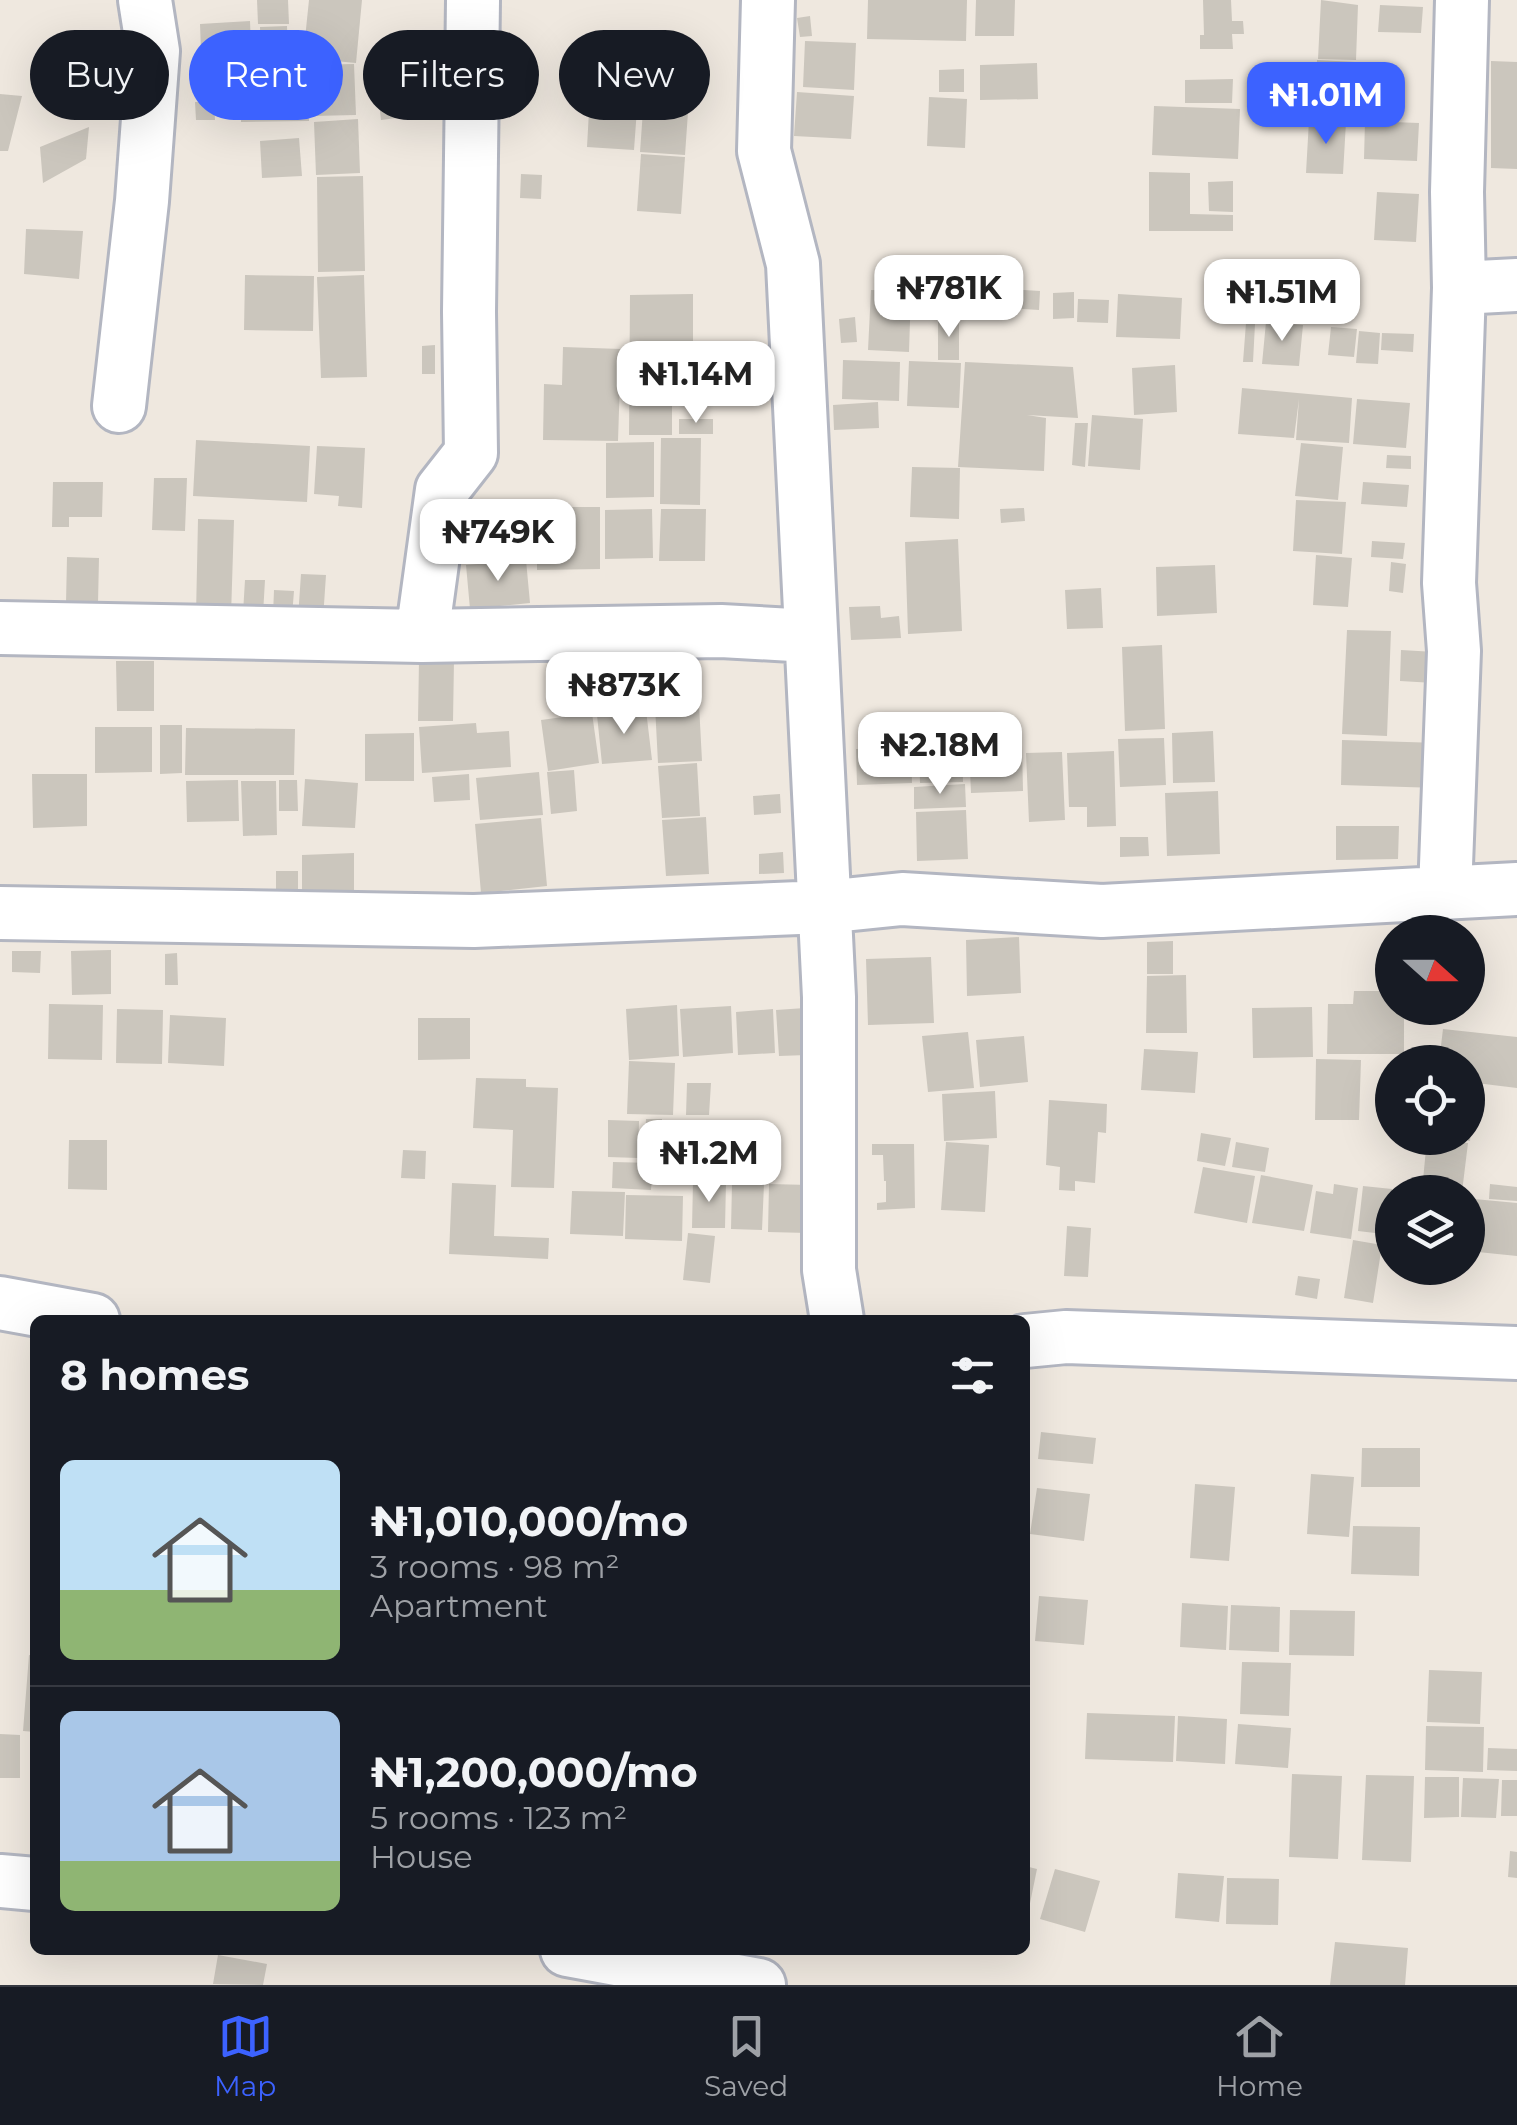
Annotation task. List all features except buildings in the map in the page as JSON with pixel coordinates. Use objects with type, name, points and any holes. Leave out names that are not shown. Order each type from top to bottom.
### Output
[{"type":"street","points":[[119,406],[142,200],[153,51],[144,0]]},
{"type":"street","points":[[422,636],[442,490],[471,453],[472,0]]},
{"type":"street","points":[[768,0],[764,152],[793,264],[829,997],[829,1270],[836,1315]]},
{"type":"street","points":[[1445,892],[1454,651],[1449,583],[1459,288],[1462,0]]},
{"type":"street","points":[[1459,288],[1517,286]]},
{"type":"street","points":[[0,628],[422,636],[721,631],[810,636]]},
{"type":"street","points":[[0,913],[474,921],[902,900],[1102,912],[1517,889]]},
{"type":"street","points":[[0,1304],[64,1315]]},
{"type":"street","points":[[1030,1340],[1066,1336],[1517,1353]]},
{"type":"street","points":[[0,1881],[30,1884]]},
{"type":"street","points":[[594,1955],[759,1985]]},
{"type":"street","points":[[780,1985],[783,1955]]}]
